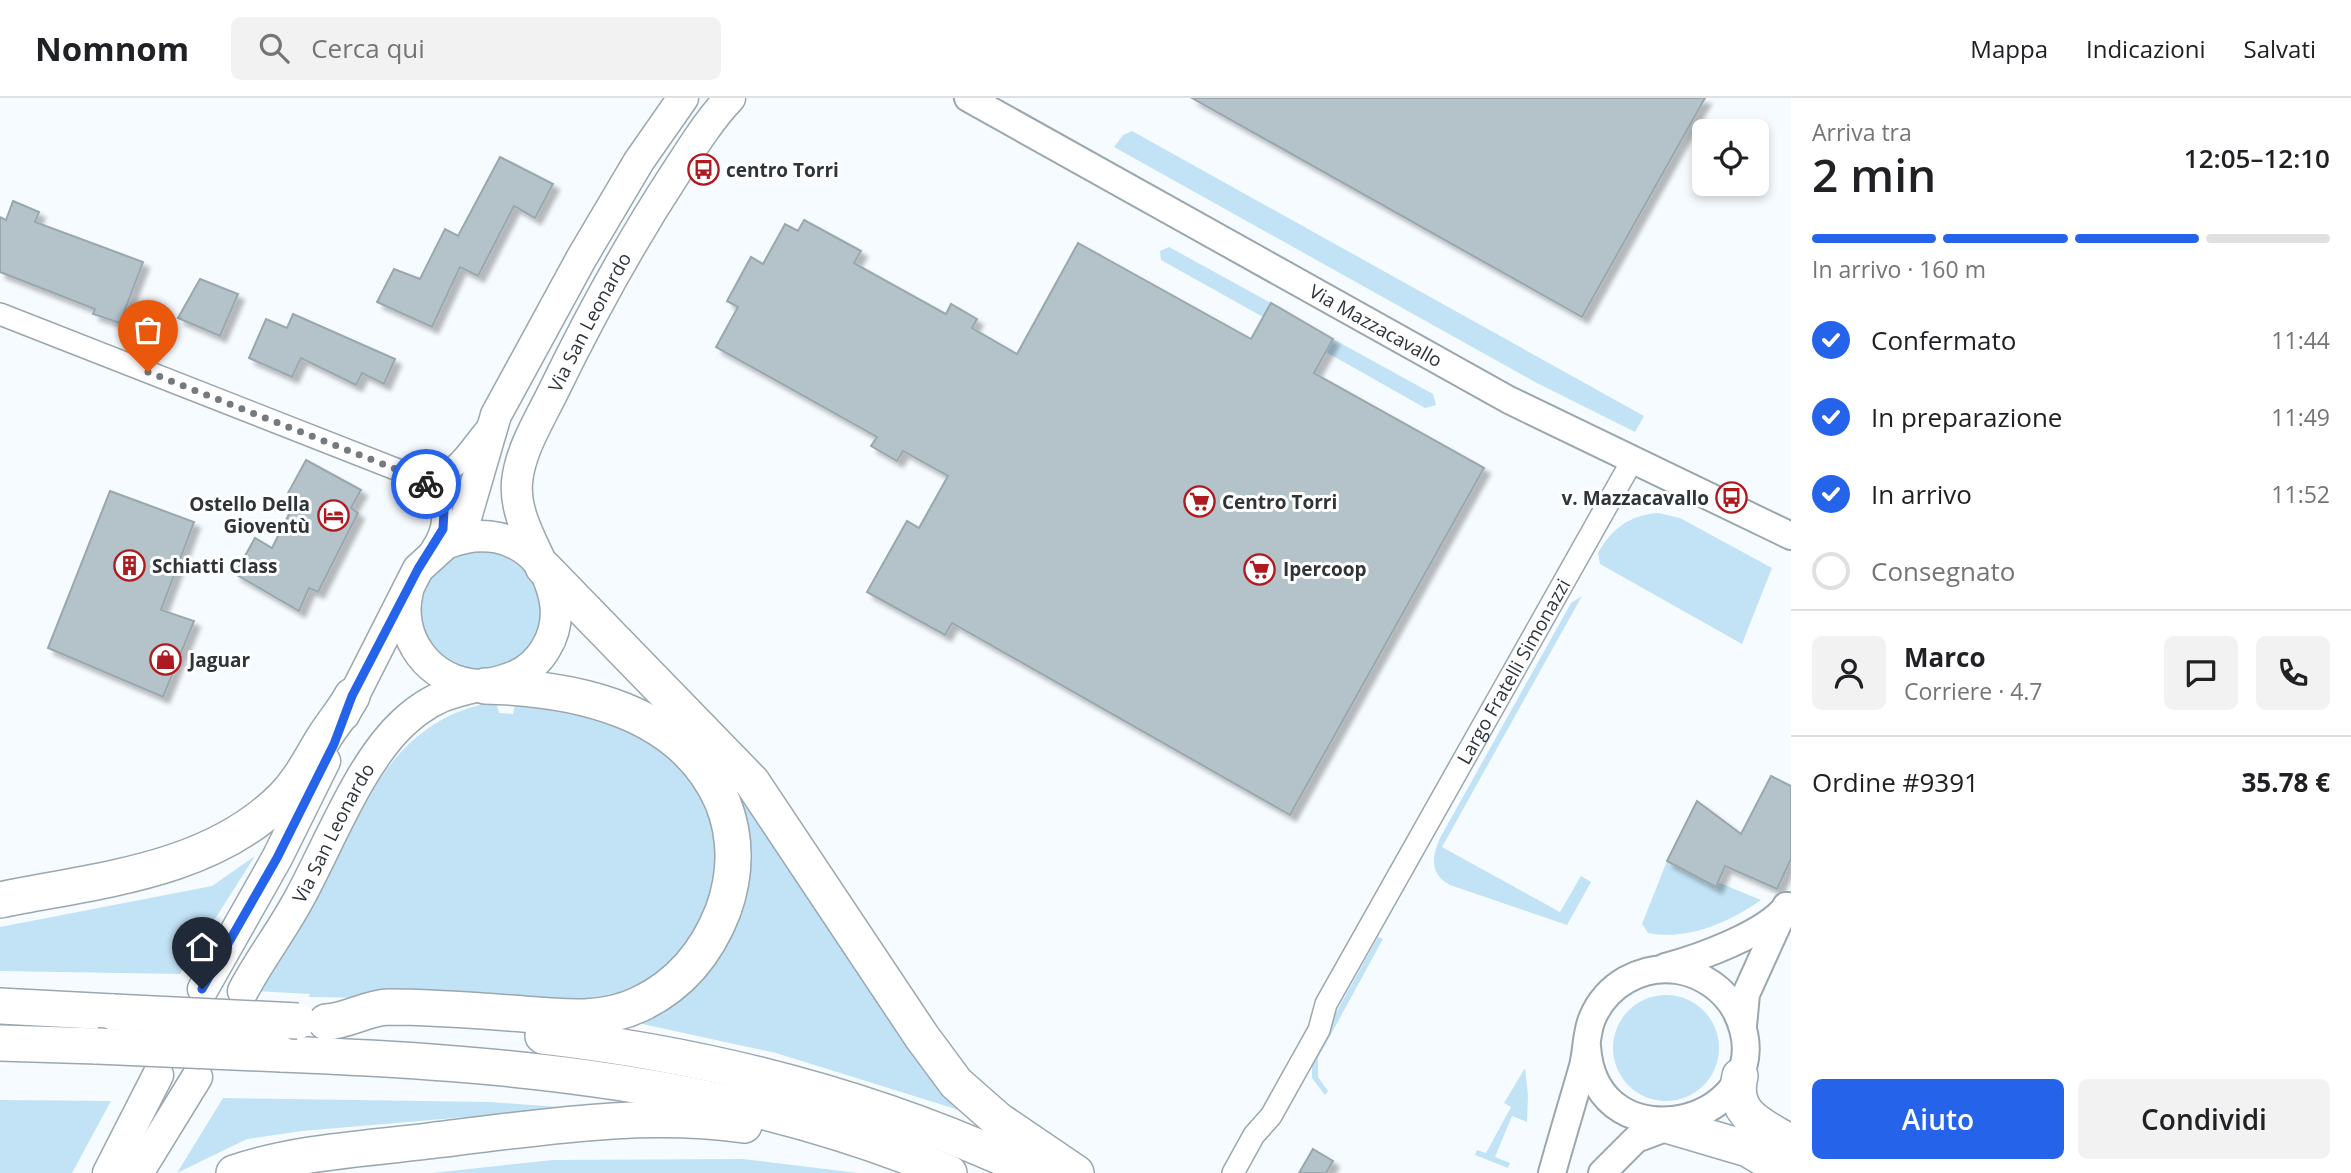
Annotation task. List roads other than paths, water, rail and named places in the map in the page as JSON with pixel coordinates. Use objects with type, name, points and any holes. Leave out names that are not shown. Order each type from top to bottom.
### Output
[{"type":"highway","points":[[543,567],[752,782],[922,1037],[956,1083],[998,1120],[1076,1173]]},
{"type":"highway","points":[[312,1021],[344,1020],[384,1007],[564,1017],[612,1014],[643,1003],[674,983],[701,954],[716,927],[732,880],[733,835],[716,789],[687,749],[651,723],[612,705],[546,692],[485,686]]},
{"type":"highway","points":[[0,900],[156,868],[186,859],[231,837],[271,809],[292,788],[352,696]]},
{"type":"highway","points":[[0,1006],[533,1035],[693,1059],[794,1083],[870,1106],[953,1136],[1036,1173]]},
{"type":"highway","points":[[0,1043],[484,1065],[635,1083],[782,1116],[949,1173]]},
{"type":"highway","points":[[1740,1076],[1737,1095],[1742,1109],[1791,1143]]},
{"type":"highway","points":[[234,1173],[316,1155],[576,1124],[651,1118],[746,1126],[908,1157]]},
{"type":"highway","points":[[1670,1126],[1748,1149],[1788,1173]]},
{"type":"main road","name":"Via San Leonardo","points":[[202,989],[277,858],[334,744],[352,696],[429,560],[459,534],[466,521],[496,415],[581,259],[639,161],[683,98]]},
{"type":"main road","name":"Via San Leonardo","points":[[243,991],[292,912],[368,769],[390,736],[406,720],[437,699],[500,684],[527,670],[547,647],[553,633],[556,605],[543,567],[524,527],[518,505],[517,483],[523,455],[578,341],[632,244],[683,163],[730,98]]},
{"type":"main road","points":[[429,560],[474,535],[500,537],[525,549],[543,567]]},
{"type":"main road","name":"Via San Leonardo","points":[[429,560],[405,610],[407,625],[419,653],[441,674],[469,685],[485,686]]},
{"type":"main road","points":[[108,1173],[158,1075]]},
{"type":"main road","points":[[138,1173],[197,1077]]},
{"type":"street","name":"Via Mazzacavallo","points":[[968,98],[1509,400],[1791,536]]},
{"type":"street","points":[[0,314],[421,479],[434,491],[444,510],[443,529],[429,560]]},
{"type":"street","points":[[421,479],[440,476],[457,467],[496,415]]},
{"type":"street","name":"Largo Fratelli Simonazzi","points":[[1233,1173],[1251,1139],[1271,1116],[1319,1030],[1326,1004],[1632,461]]},
{"type":"street","points":[[1552,1173],[1592,1021],[1605,998],[1625,981],[1735,942],[1776,917],[1789,902]]},
{"type":"street","points":[[1602,1173],[1636,1139],[1652,1130],[1695,1121],[1717,1108],[1740,1076],[1746,993],[1789,902]]},
{"type":"street","points":[[1649,971],[1688,972],[1711,984],[1730,1002],[1744,1038]]},
{"type":"street","points":[[1587,1046],[1591,1072],[1611,1104],[1644,1124],[1670,1126]]},
{"type":"place","name":"centro Torri","points":[[703,170]]},
{"type":"place","name":"v. Mazzacavallo","points":[[1732,498]]},
{"type":"place","name":"Centro Torri","points":[[1199,502]]},
{"type":"place","name":"Ostello Della Gioventù","points":[[333,515]]},
{"type":"place","name":"Schiatti Class","points":[[129,566]]},
{"type":"place","name":"Ipercoop","points":[[1260,569]]},
{"type":"place","name":"Jaguar","points":[[166,660]]}]
